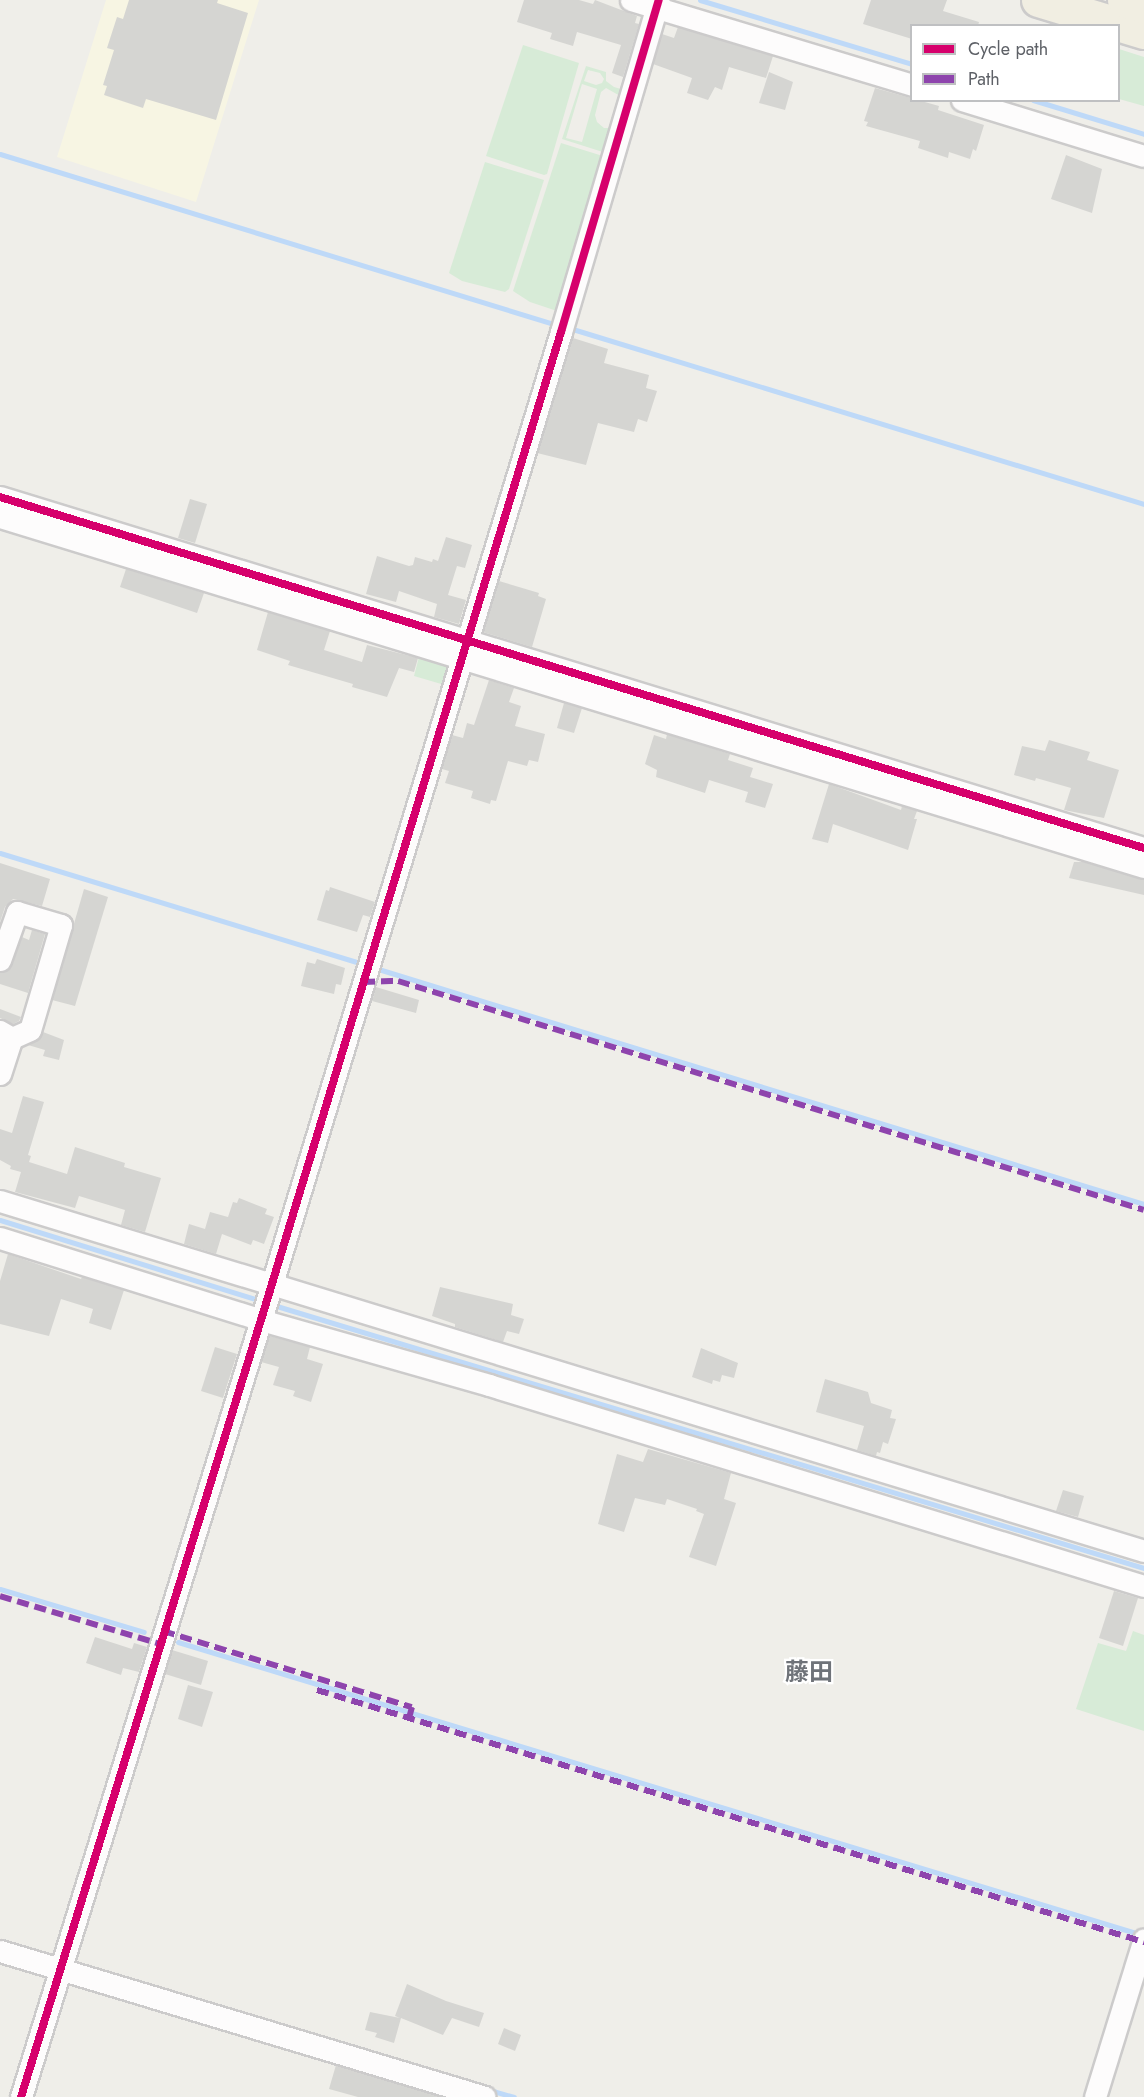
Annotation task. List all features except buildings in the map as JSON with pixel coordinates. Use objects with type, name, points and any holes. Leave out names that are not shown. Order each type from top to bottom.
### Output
[{"type":"highway","points":[[1038,0],[1118,24]]},
{"type":"highway","points":[[1124,0],[1144,6]]},
{"type":"highway","points":[[1120,25],[1144,32]]},
{"type":"street","points":[[631,0],[658,4],[910,84]]},
{"type":"street","points":[[21,2097],[266,1303],[563,327],[658,4]]},
{"type":"street","points":[[968,102],[1144,156]]},
{"type":"street","points":[[0,497],[464,650],[1144,867]]},
{"type":"street","points":[[0,517],[1144,848]]},
{"type":"street","points":[[0,960],[16,912],[61,925],[30,1030],[6,1034],[0,1074]]},
{"type":"street","points":[[3,1219],[266,1303],[1144,1551]]},
{"type":"street","points":[[3,1219],[266,1303],[489,1385],[1144,1586]]},
{"type":"street","points":[[1095,2097],[1144,1939]]},
{"type":"street","points":[[0,1951],[61,1964],[485,2097]]},
{"type":"shaded area","points":[[106,0],[259,0],[196,202],[57,157]]},
{"type":"green space","points":[[523,45],[579,63],[547,174],[544,175],[486,156]]},
{"type":"green space","points":[[1120,49],[1144,57],[1144,106],[1120,99]]},
{"type":"green space","points":[[586,66],[606,72],[606,81],[614,87],[628,91],[609,154],[562,139]],"holes":[[[588,70],[600,73],[604,79],[602,83],[596,85],[584,81]],[[582,84],[597,89],[582,142],[566,138]],[[606,88],[622,97],[613,128],[604,128],[597,122],[595,115],[601,92]]]},
{"type":"green space","points":[[561,143],[606,157],[560,312],[530,302],[513,291]]},
{"type":"green space","points":[[485,162],[544,180],[509,289],[505,292],[462,281],[449,273]]},
{"type":"green space","points":[[420,653],[451,661],[448,686],[414,676]]},
{"type":"green space","points":[[1133,1631],[1144,1635],[1144,1731],[1076,1709],[1098,1643],[1126,1651]]},
{"type":"waterway","points":[[700,0],[910,63]]},
{"type":"waterway","points":[[1040,102],[1144,134]]},
{"type":"waterway","points":[[0,154],[557,325]]},
{"type":"waterway","points":[[566,327],[1144,504]]},
{"type":"waterway","points":[[0,853],[356,962]]},
{"type":"waterway","points":[[375,968],[1144,1204]]},
{"type":"waterway","points":[[0,1220],[261,1301]]},
{"type":"waterway","points":[[270,1304],[1144,1568]]},
{"type":"waterway","points":[[0,1589],[144,1632]]},
{"type":"waterway","points":[[178,1642],[1136,1933]]},
{"type":"waterway","points":[[486,2089],[514,2097]]},
{"type":"marked path","points":[[363,982],[398,981],[1144,1210]]},
{"type":"marked path","points":[[0,1596],[160,1644]]},
{"type":"marked path","points":[[163,1631],[412,1707],[409,1718]]},
{"type":"marked path","points":[[317,1690],[1144,1942]]},
{"type":"cycle path","points":[[21,2097],[261,1320],[561,332],[659,0]]},
{"type":"cycle path","points":[[0,497],[1144,848]]},
{"type":"district","name":"藤田","points":[[809,1672]]}]
